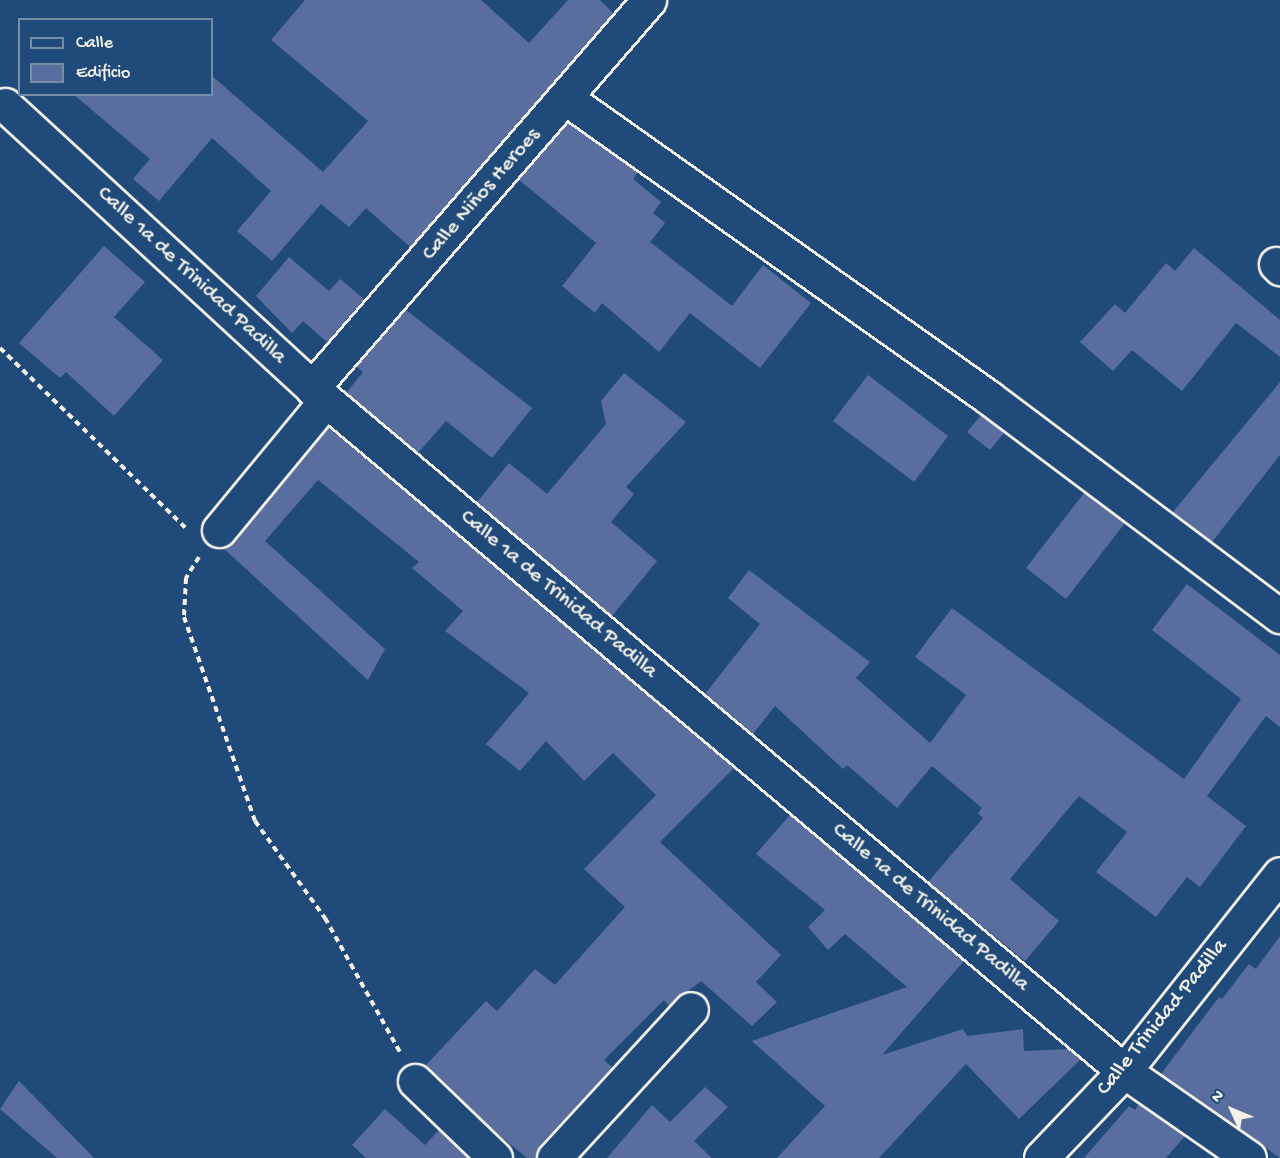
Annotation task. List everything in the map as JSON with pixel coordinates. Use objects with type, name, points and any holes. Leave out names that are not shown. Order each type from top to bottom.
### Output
[{"type":"street","name":"Calle Niños Heroes","points":[[219,530],[319,394],[649,0]]},
{"type":"street","points":[[567,99],[988,397],[1280,616]]},
{"type":"street","name":"Calle 1a de Trinidad Padilla","points":[[5,105],[319,394],[1124,1071],[1249,1158]]},
{"type":"street","name":"Calle Trinidad Padilla","points":[[1041,1158],[1124,1071],[1280,874]]},
{"type":"street","points":[[554,1158],[691,1009]]},
{"type":"street","points":[[415,1081],[495,1158]]},
{"type":"path","points":[[0,348],[178,525],[199,532],[219,530]]},
{"type":"path","points":[[219,530],[186,578],[184,617],[217,715],[255,821],[324,918],[415,1081]]},
{"type":"building","points":[[305,0],[481,0],[529,43],[568,0],[600,0],[613,13],[410,247],[366,208],[349,227],[321,204],[272,261],[237,231],[271,191],[212,138],[159,201],[133,179],[150,159],[75,96],[213,96],[213,77],[323,172],[368,121],[271,40]]},
{"type":"building","points":[[568,122],[638,172],[633,179],[661,202],[653,213],[665,223],[650,242],[732,306],[763,265],[811,303],[760,368],[690,313],[659,352],[602,303],[595,313],[562,286],[596,243],[518,179]]},
{"type":"building","points":[[104,246],[145,282],[114,317],[163,360],[114,416],[66,372],[60,378],[19,343]]},
{"type":"building","points":[[1194,248],[1280,320],[1280,357],[1236,323],[1182,391],[1132,350],[1113,371],[1080,342],[1115,304],[1125,313],[1166,263],[1175,271]]},
{"type":"building","points":[[289,257],[329,291],[340,279],[364,299],[327,342],[303,321],[292,333],[256,296]]},
{"type":"building","points":[[406,310],[532,408],[492,458],[446,421],[418,453],[346,393],[363,372],[356,366]]},
{"type":"building","points":[[624,373],[686,422],[626,487],[634,494],[611,522],[657,561],[612,616],[477,502],[509,463],[547,494],[606,424],[601,401]]},
{"type":"building","points":[[868,375],[948,436],[914,482],[833,421]]},
{"type":"building","points":[[1280,382],[1280,455],[1212,542],[1173,512]]},
{"type":"building","points":[[981,415],[1004,433],[990,450],[967,432]]},
{"type":"building","points":[[328,427],[734,768],[660,842],[781,955],[756,982],[777,1002],[752,1026],[701,981],[669,1006],[664,1000],[604,1060],[612,1067],[540,1145],[536,1158],[527,1158],[493,1130],[426,1065],[486,1001],[497,1011],[535,969],[555,985],[625,907],[584,869],[656,795],[613,753],[584,781],[546,741],[520,771],[486,744],[529,693],[445,631],[463,611],[412,568],[419,562],[318,480],[265,541],[385,649],[368,680],[223,548]]},
{"type":"building","points":[[1084,493],[1125,523],[1066,599],[1026,568]]},
{"type":"building","points":[[749,570],[870,662],[856,678],[930,743],[966,695],[915,657],[952,608],[1184,779],[1241,699],[1152,630],[1187,584],[1280,655],[1280,727],[1266,716],[1207,796],[1246,826],[1200,887],[1187,877],[1156,917],[1096,872],[1127,832],[1079,796],[1010,879],[1059,921],[1025,961],[928,882],[983,818],[978,813],[982,808],[932,766],[897,808],[847,765],[843,769],[775,706],[753,734],[705,694],[760,624],[728,598]]},
{"type":"building","points":[[790,815],[964,961],[882,1055],[963,1029],[967,1036],[1023,1029],[1024,1051],[1069,1049],[1081,1059],[1019,1119],[966,1064],[879,1158],[777,1158],[825,1106],[752,1041],[907,987],[845,934],[828,950],[808,927],[825,910],[756,854]]},
{"type":"building","points":[[1280,936],[1280,1158],[1161,1074],[1219,997],[1222,999],[1249,964],[1256,969]]},
{"type":"building","points":[[19,1081],[94,1158],[57,1158],[0,1109]]},
{"type":"building","points":[[705,1087],[728,1107],[694,1141],[712,1158],[607,1158],[652,1105],[670,1122]]},
{"type":"building","points":[[1139,1104],[1185,1136],[1166,1158],[1084,1158],[1129,1106],[1135,1110]]},
{"type":"building","points":[[385,1109],[425,1145],[439,1130],[468,1158],[366,1158],[352,1145]]}]
